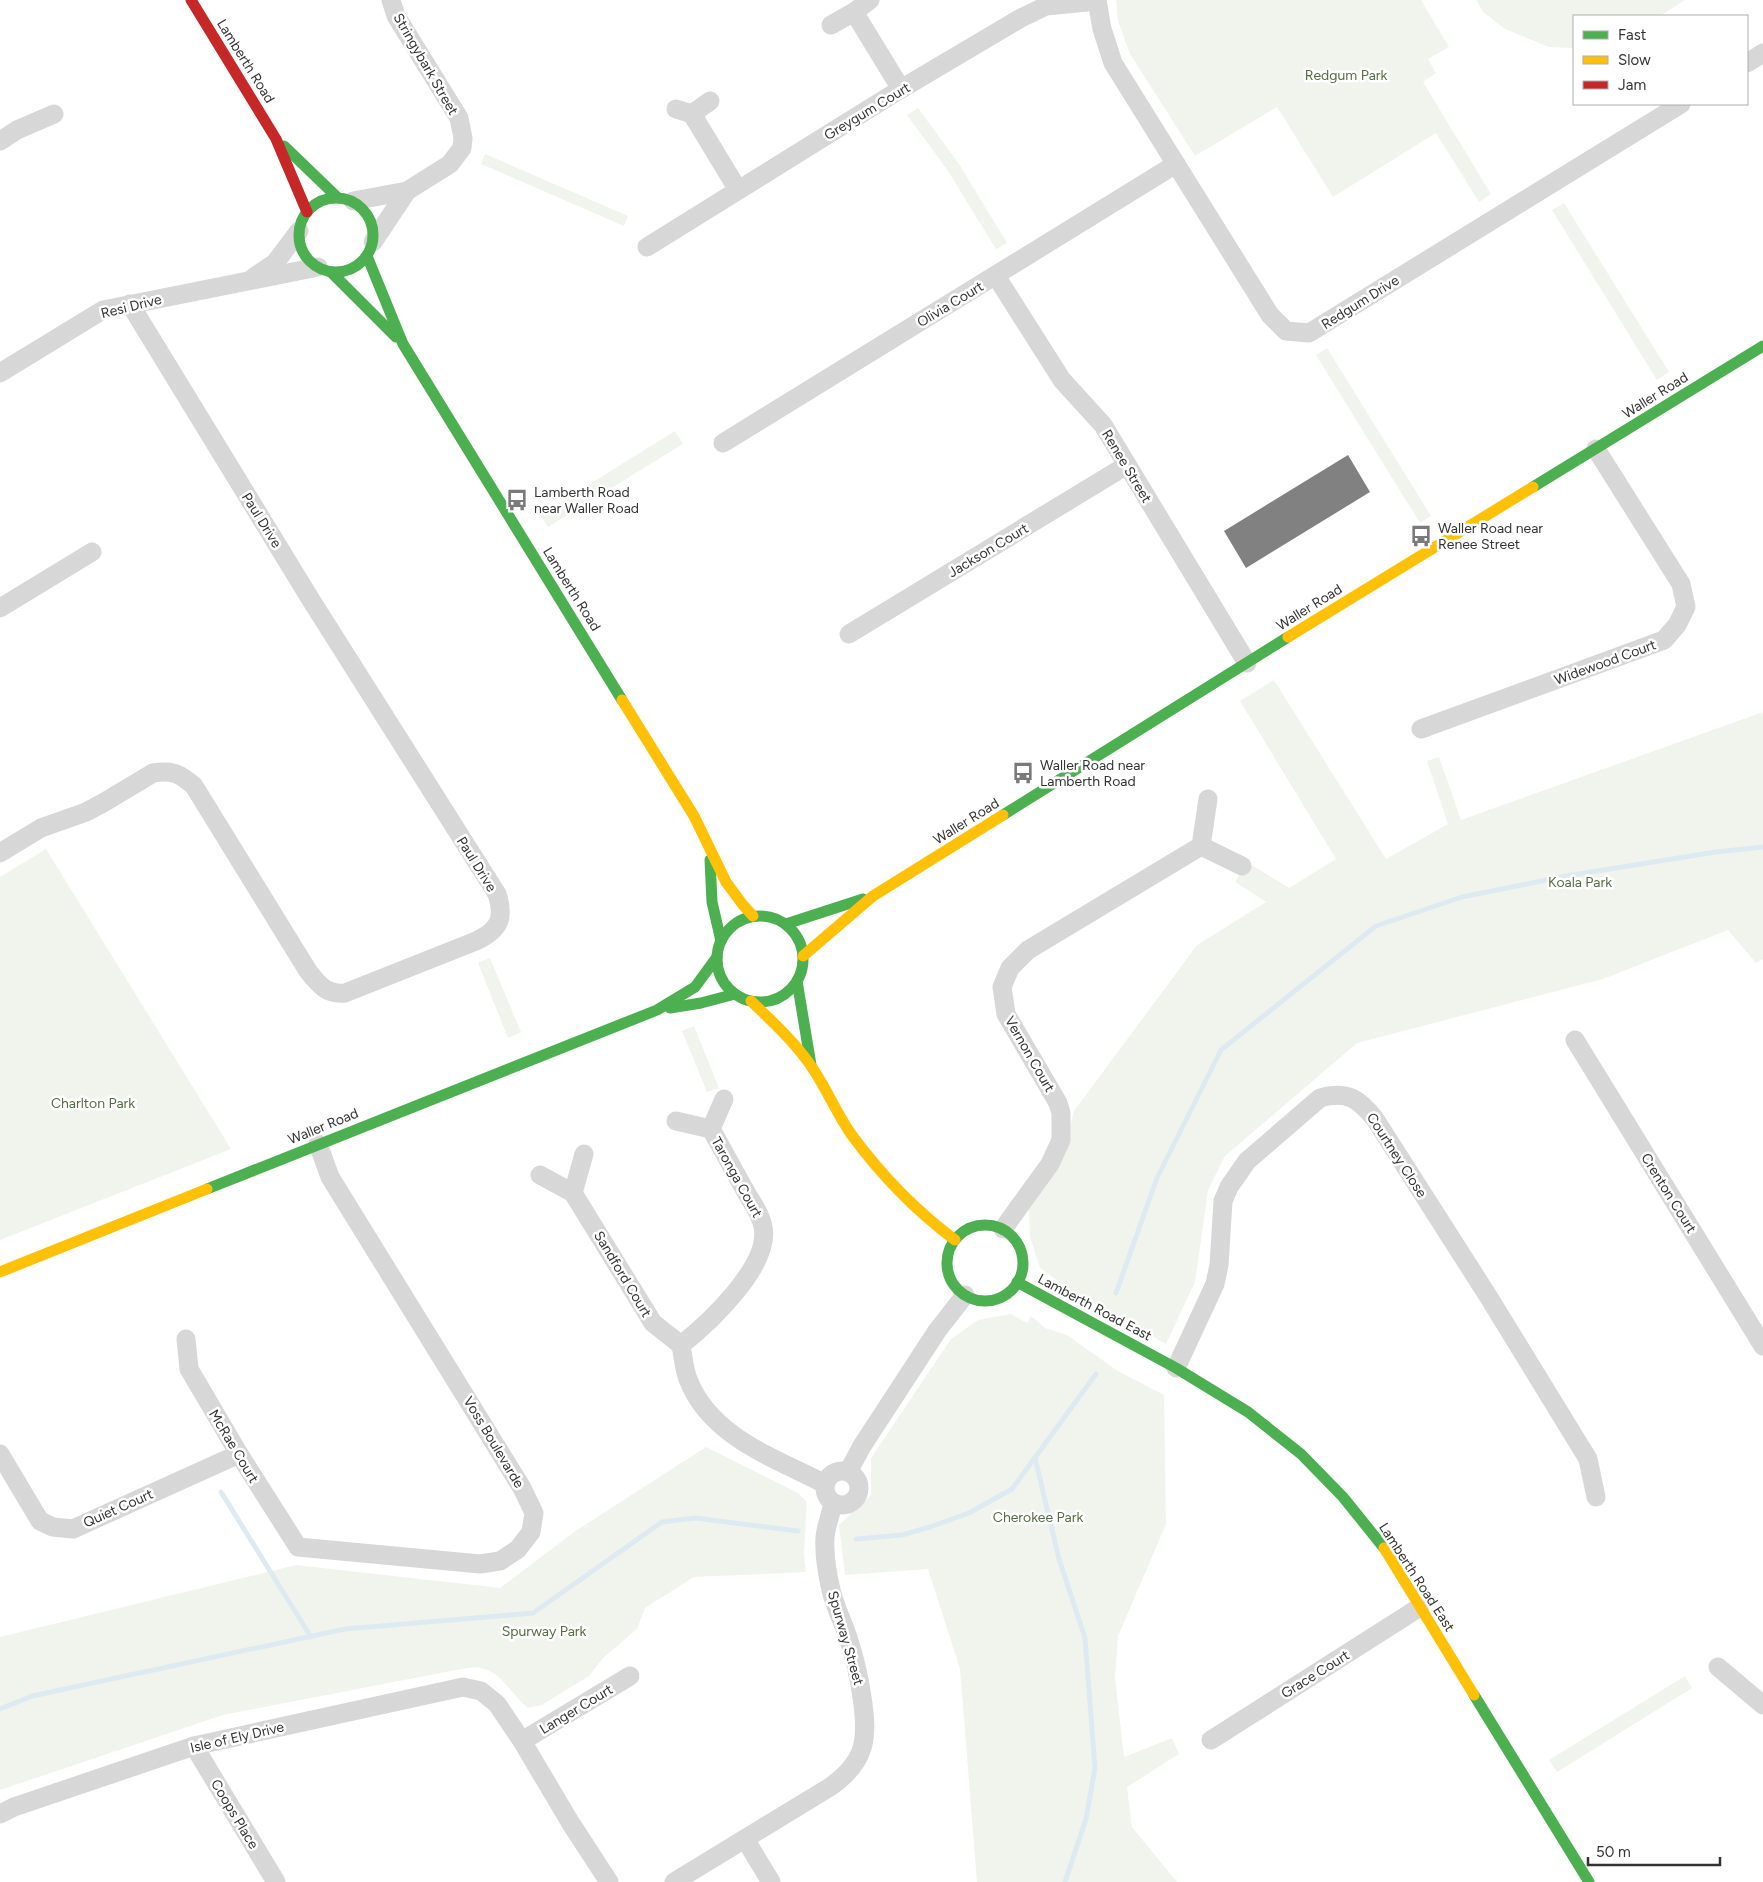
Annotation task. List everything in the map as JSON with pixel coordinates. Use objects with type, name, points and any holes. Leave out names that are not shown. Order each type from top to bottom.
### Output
[{"type":"street","name":"Lamberth Road","points":[[191,0],[276,138],[307,212]]},
{"type":"street","name":"Stringybark Street","points":[[345,199],[407,191],[450,164],[462,148],[464,138],[459,118],[396,16],[391,0]]},
{"type":"street","points":[[832,25],[870,0]]},
{"type":"street","name":"Greygum Court","points":[[647,247],[901,89],[1021,18],[1046,6],[1097,1]]},
{"type":"street","name":"Redgum Drive","points":[[1097,1],[1102,29],[1113,63],[1270,315],[1286,331],[1309,333],[1679,105]]},
{"type":"street","points":[[854,12],[901,89]]},
{"type":"street","points":[[1748,62],[1763,53]]},
{"type":"street","points":[[710,101],[684,111],[738,190]]},
{"type":"street","points":[[0,141],[17,130],[54,114]]},
{"type":"street","name":"Lamberth Road","points":[[276,138],[345,199],[363,208],[370,218],[374,230],[370,249],[403,344],[694,816],[730,892],[753,916]]},
{"type":"street","name":"Olivia Court","points":[[723,443],[1176,164]]},
{"type":"street","name":"Stringybark Street","points":[[370,249],[407,191]]},
{"type":"street","points":[[299,231],[307,212],[320,201],[345,199]]},
{"type":"street","name":"Lamberth Road","points":[[299,231],[303,252],[309,261],[324,270],[403,344]]},
{"type":"street","name":"Resi Drive","points":[[247,282],[275,263],[299,231]]},
{"type":"street","points":[[324,270],[341,272],[352,269],[361,264],[370,249]]},
{"type":"street","name":"Resi Drive","points":[[2,369],[103,310],[247,282],[324,270]]},
{"type":"street","name":"Renee Street","points":[[996,276],[1062,380],[1103,426],[1247,663]]},
{"type":"street","name":"Paul Drive","points":[[0,853],[42,828],[86,812],[153,773],[165,771],[176,773],[194,786],[308,972],[328,992],[336,994],[345,993],[476,941],[487,936],[496,928],[500,918],[501,907],[497,894],[312,600],[130,304]]},
{"type":"street","name":"Waller Road","points":[[804,956],[873,896],[1422,554],[1763,346]]},
{"type":"street","name":"Widewood Court","points":[[1422,729],[1664,640],[1677,625],[1686,606],[1681,584],[1596,449]]},
{"type":"street","name":"Jackson Court","points":[[849,634],[1127,465]]},
{"type":"street","points":[[0,608],[92,552]]},
{"type":"street","points":[[1208,799],[1201,846],[1242,866]]},
{"type":"street","name":"Vernon Court","points":[[1003,1229],[1050,1164],[1061,1140],[1058,1102],[1006,1014],[1002,987],[1010,968],[1028,950],[1201,846]]},
{"type":"street","name":"Lamberth Road","points":[[710,852],[712,902],[721,941]]},
{"type":"street","name":"Waller Road","points":[[786,924],[873,896]]},
{"type":"street","points":[[750,1001],[764,1002],[777,999],[789,992],[797,982],[802,970],[804,956],[798,938],[786,924],[764,916],[753,916],[740,920],[729,929],[721,941],[717,957],[719,971],[725,984],[735,994],[750,1001],[779,1028],[812,1067],[832,1105],[858,1144],[899,1194],[933,1224],[955,1240]]},
{"type":"street","name":"Waller Road","points":[[0,1272],[657,1010],[694,987],[717,957]]},
{"type":"street","points":[[797,982],[812,1067]]},
{"type":"street","name":"Waller Road","points":[[657,1010],[700,1003],[735,994]]},
{"type":"street","name":"Crenton Court","points":[[1575,1040],[1763,1346]]},
{"type":"street","name":"Courtney Close","points":[[1176,1368],[1215,1284],[1220,1265],[1223,1201],[1234,1180],[1247,1161],[1320,1098],[1332,1094],[1344,1094],[1364,1105],[1375,1119],[1488,1296],[1588,1459],[1596,1496]]},
{"type":"street","name":"Taronga Court","points":[[711,1129],[724,1099]]},
{"type":"street","name":"Taronga Court","points":[[676,1121],[711,1129],[759,1215],[764,1235],[759,1255],[735,1292],[705,1326],[681,1345]]},
{"type":"street","name":"Voss Boulevarde","points":[[298,1547],[480,1564],[500,1561],[518,1550],[531,1532],[534,1513],[522,1488],[330,1177],[318,1144]]},
{"type":"street","points":[[573,1193],[584,1154]]},
{"type":"street","name":"Sandford Court","points":[[540,1175],[573,1193],[653,1324],[681,1345]]},
{"type":"street","points":[[977,1225],[990,1225],[1003,1229],[1012,1237],[1019,1247],[1022,1271],[1010,1291],[1000,1297],[976,1300],[965,1295],[955,1286],[949,1275],[947,1263],[949,1250],[955,1240],[964,1230],[977,1225]]},
{"type":"street","name":"Lamberth Road East","points":[[1017,1282],[1176,1368],[1248,1412],[1301,1454],[1342,1497],[1386,1551],[1589,1882]]},
{"type":"street","points":[[848,1472],[872,1429],[937,1331],[965,1295]]},
{"type":"street","name":"McRae Court","points":[[186,1339],[189,1369],[239,1454],[298,1547]]},
{"type":"street","points":[[681,1345],[687,1378],[699,1400],[713,1419],[739,1440],[825,1484]]},
{"type":"street","name":"Quiet Court","points":[[0,1454],[40,1521],[53,1527],[73,1528],[239,1454]]},
{"type":"street","points":[[838,1471],[848,1472],[858,1482],[857,1496],[847,1504],[838,1505],[827,1497],[825,1484],[834,1473],[838,1471]]},
{"type":"street","name":"Spurway Street","points":[[674,1882],[844,1777],[858,1758],[863,1745],[866,1724],[858,1670],[832,1592],[827,1565],[825,1535],[833,1503]]},
{"type":"street","name":"Grace Court","points":[[1211,1740],[1420,1607]]},
{"type":"street","points":[[1718,1668],[1763,1705]]},
{"type":"street","name":"Langer Court","points":[[522,1741],[630,1676]]},
{"type":"street","name":"Isle of Ely Drive","points":[[0,1814],[14,1807],[194,1746],[462,1687],[481,1691],[497,1704],[522,1741]]},
{"type":"street","points":[[522,1741],[570,1822],[609,1882]]},
{"type":"street","name":"Coops Place","points":[[194,1746],[276,1882]]},
{"type":"street","points":[[745,1839],[771,1882]]},
{"type":"green space","name":"Redgum Park","points":[[1116,0],[1421,0],[1449,47],[1428,59],[1436,73],[1423,82],[1491,194],[1479,202],[1436,133],[1333,197],[1277,107],[1195,156],[1130,54],[1118,21]]},
{"type":"green space","points":[[1476,0],[1685,0],[1662,15],[1573,15],[1573,48],[1549,47],[1505,29],[1483,12]]},
{"type":"green space","points":[[918,108],[959,164],[1007,243],[996,249],[948,171],[907,115]]},
{"type":"green space","points":[[485,154],[628,216],[624,226],[481,164]]},
{"type":"green space","points":[[1564,203],[1669,372],[1657,380],[1552,210]]},
{"type":"green space","points":[[1327,348],[1431,516],[1420,523],[1316,355]]},
{"type":"green space","points":[[675,431],[683,444],[548,527],[540,515]]},
{"type":"green space","name":"Koala Park","points":[[1274,680],[1386,859],[1448,824],[1427,761],[1439,757],[1461,820],[1763,712],[1763,959],[1756,963],[1728,930],[1603,979],[1357,1043],[1225,1156],[1208,1190],[1195,1282],[1166,1344],[1073,1292],[1040,1268],[1030,1237],[1029,1209],[1060,1165],[1074,1111],[1197,945],[1266,902],[1235,882],[1247,862],[1289,888],[1336,859],[1240,701]]},
{"type":"green space","name":"Charlton Park","points":[[46,849],[231,1149],[0,1240],[0,877]]},
{"type":"green space","points":[[490,958],[521,1032],[508,1038],[478,963]]},
{"type":"green space","points":[[694,1026],[719,1088],[707,1092],[682,1031]]},
{"type":"green space","name":"Cherokee Park","points":[[1011,1314],[1027,1323],[1031,1316],[1045,1328],[1067,1335],[1118,1371],[1164,1395],[1166,1524],[1118,1636],[1115,1678],[1124,1757],[1172,1738],[1179,1754],[1127,1787],[1132,1827],[1177,1882],[977,1882],[960,1669],[928,1569],[845,1575],[839,1525],[871,1495],[871,1458],[951,1339],[978,1320]]},
{"type":"green space","name":"Spurway Park","points":[[706,1447],[798,1493],[807,1502],[804,1554],[806,1572],[694,1577],[645,1608],[637,1629],[603,1658],[589,1676],[542,1705],[528,1708],[501,1679],[488,1670],[476,1667],[461,1669],[223,1715],[0,1790],[0,1637],[296,1565],[500,1588],[574,1532]]},
{"type":"green space","points":[[1685,1676],[1692,1688],[1557,1772],[1549,1760]]},
{"type":"building","points":[[1348,455],[1370,492],[1246,568],[1224,531]]},
{"type":"waterway","points":[[1116,1293],[1157,1178],[1221,1050],[1376,926],[1462,897],[1566,876],[1716,852],[1763,847]]},
{"type":"waterway","points":[[856,1539],[902,1535],[930,1527],[969,1513],[1012,1489],[1096,1374]]},
{"type":"waterway","points":[[1035,1458],[1059,1559],[1085,1638],[1095,1768],[1086,1819],[1065,1882]]},
{"type":"waterway","points":[[221,1492],[311,1637]]},
{"type":"waterway","points":[[0,1709],[32,1696],[345,1629],[533,1613],[662,1522],[695,1518],[798,1531]]},
{"type":"traffic: fast","points":[[284,146],[337,197]]},
{"type":"traffic: fast","points":[[329,198],[343,198],[357,204],[367,214],[373,228],[373,235],[371,249],[357,266],[343,272],[329,272],[315,266],[305,256],[299,242],[299,228],[305,214],[315,204],[329,198]]},
{"type":"traffic: fast","points":[[367,256],[403,344],[622,700]]},
{"type":"traffic: fast","points":[[331,272],[396,337]]},
{"type":"traffic: fast","points":[[1533,487],[1763,346]]},
{"type":"traffic: fast","points":[[1003,815],[1288,637]]},
{"type":"traffic: fast","points":[[710,860],[712,902],[721,941]]},
{"type":"traffic: fast","points":[[786,924],[863,899]]},
{"type":"traffic: fast","points":[[760,916],[776,919],[784,923],[796,935],[800,943],[803,959],[800,975],[796,983],[784,995],[776,999],[760,1002],[744,999],[736,995],[724,983],[720,975],[717,959],[720,943],[724,935],[736,923],[744,919],[760,916]]},
{"type":"traffic: fast","points":[[207,1189],[657,1010],[695,987],[717,957]]},
{"type":"traffic: fast","points":[[797,981],[811,1065]]},
{"type":"traffic: fast","points":[[670,1008],[701,1003],[735,994]]},
{"type":"traffic: fast","points":[[985,1225],[999,1228],[1012,1236],[1020,1249],[1023,1263],[1020,1277],[1012,1290],[999,1298],[985,1301],[971,1298],[958,1290],[950,1277],[947,1263],[950,1249],[958,1236],[971,1228],[985,1225]]},
{"type":"traffic: fast","points":[[1017,1282],[1176,1368],[1248,1412],[1301,1454],[1343,1497],[1384,1548]]},
{"type":"traffic: fast","points":[[1474,1695],[1589,1882]]},
{"type":"traffic: slow","points":[[1288,637],[1533,487]]},
{"type":"traffic: slow","points":[[622,700],[694,816],[726,882],[753,916]]},
{"type":"traffic: slow","points":[[803,956],[873,896],[1003,815]]},
{"type":"traffic: slow","points":[[751,1001],[785,1035],[808,1062],[851,1134],[874,1164],[912,1204],[955,1240]]},
{"type":"traffic: slow","points":[[0,1272],[207,1189]]},
{"type":"traffic: slow","points":[[1384,1548],[1474,1695]]},
{"type":"traffic: jam","points":[[191,0],[276,139],[307,212]]},
{"type":"place","name":"Lamberth Road near Waller Road","points":[[517,500]]},
{"type":"place","name":"Waller Road near Renee Street","points":[[1421,536]]},
{"type":"place","name":"Waller Road near Lamberth Road","points":[[1023,773]]}]
